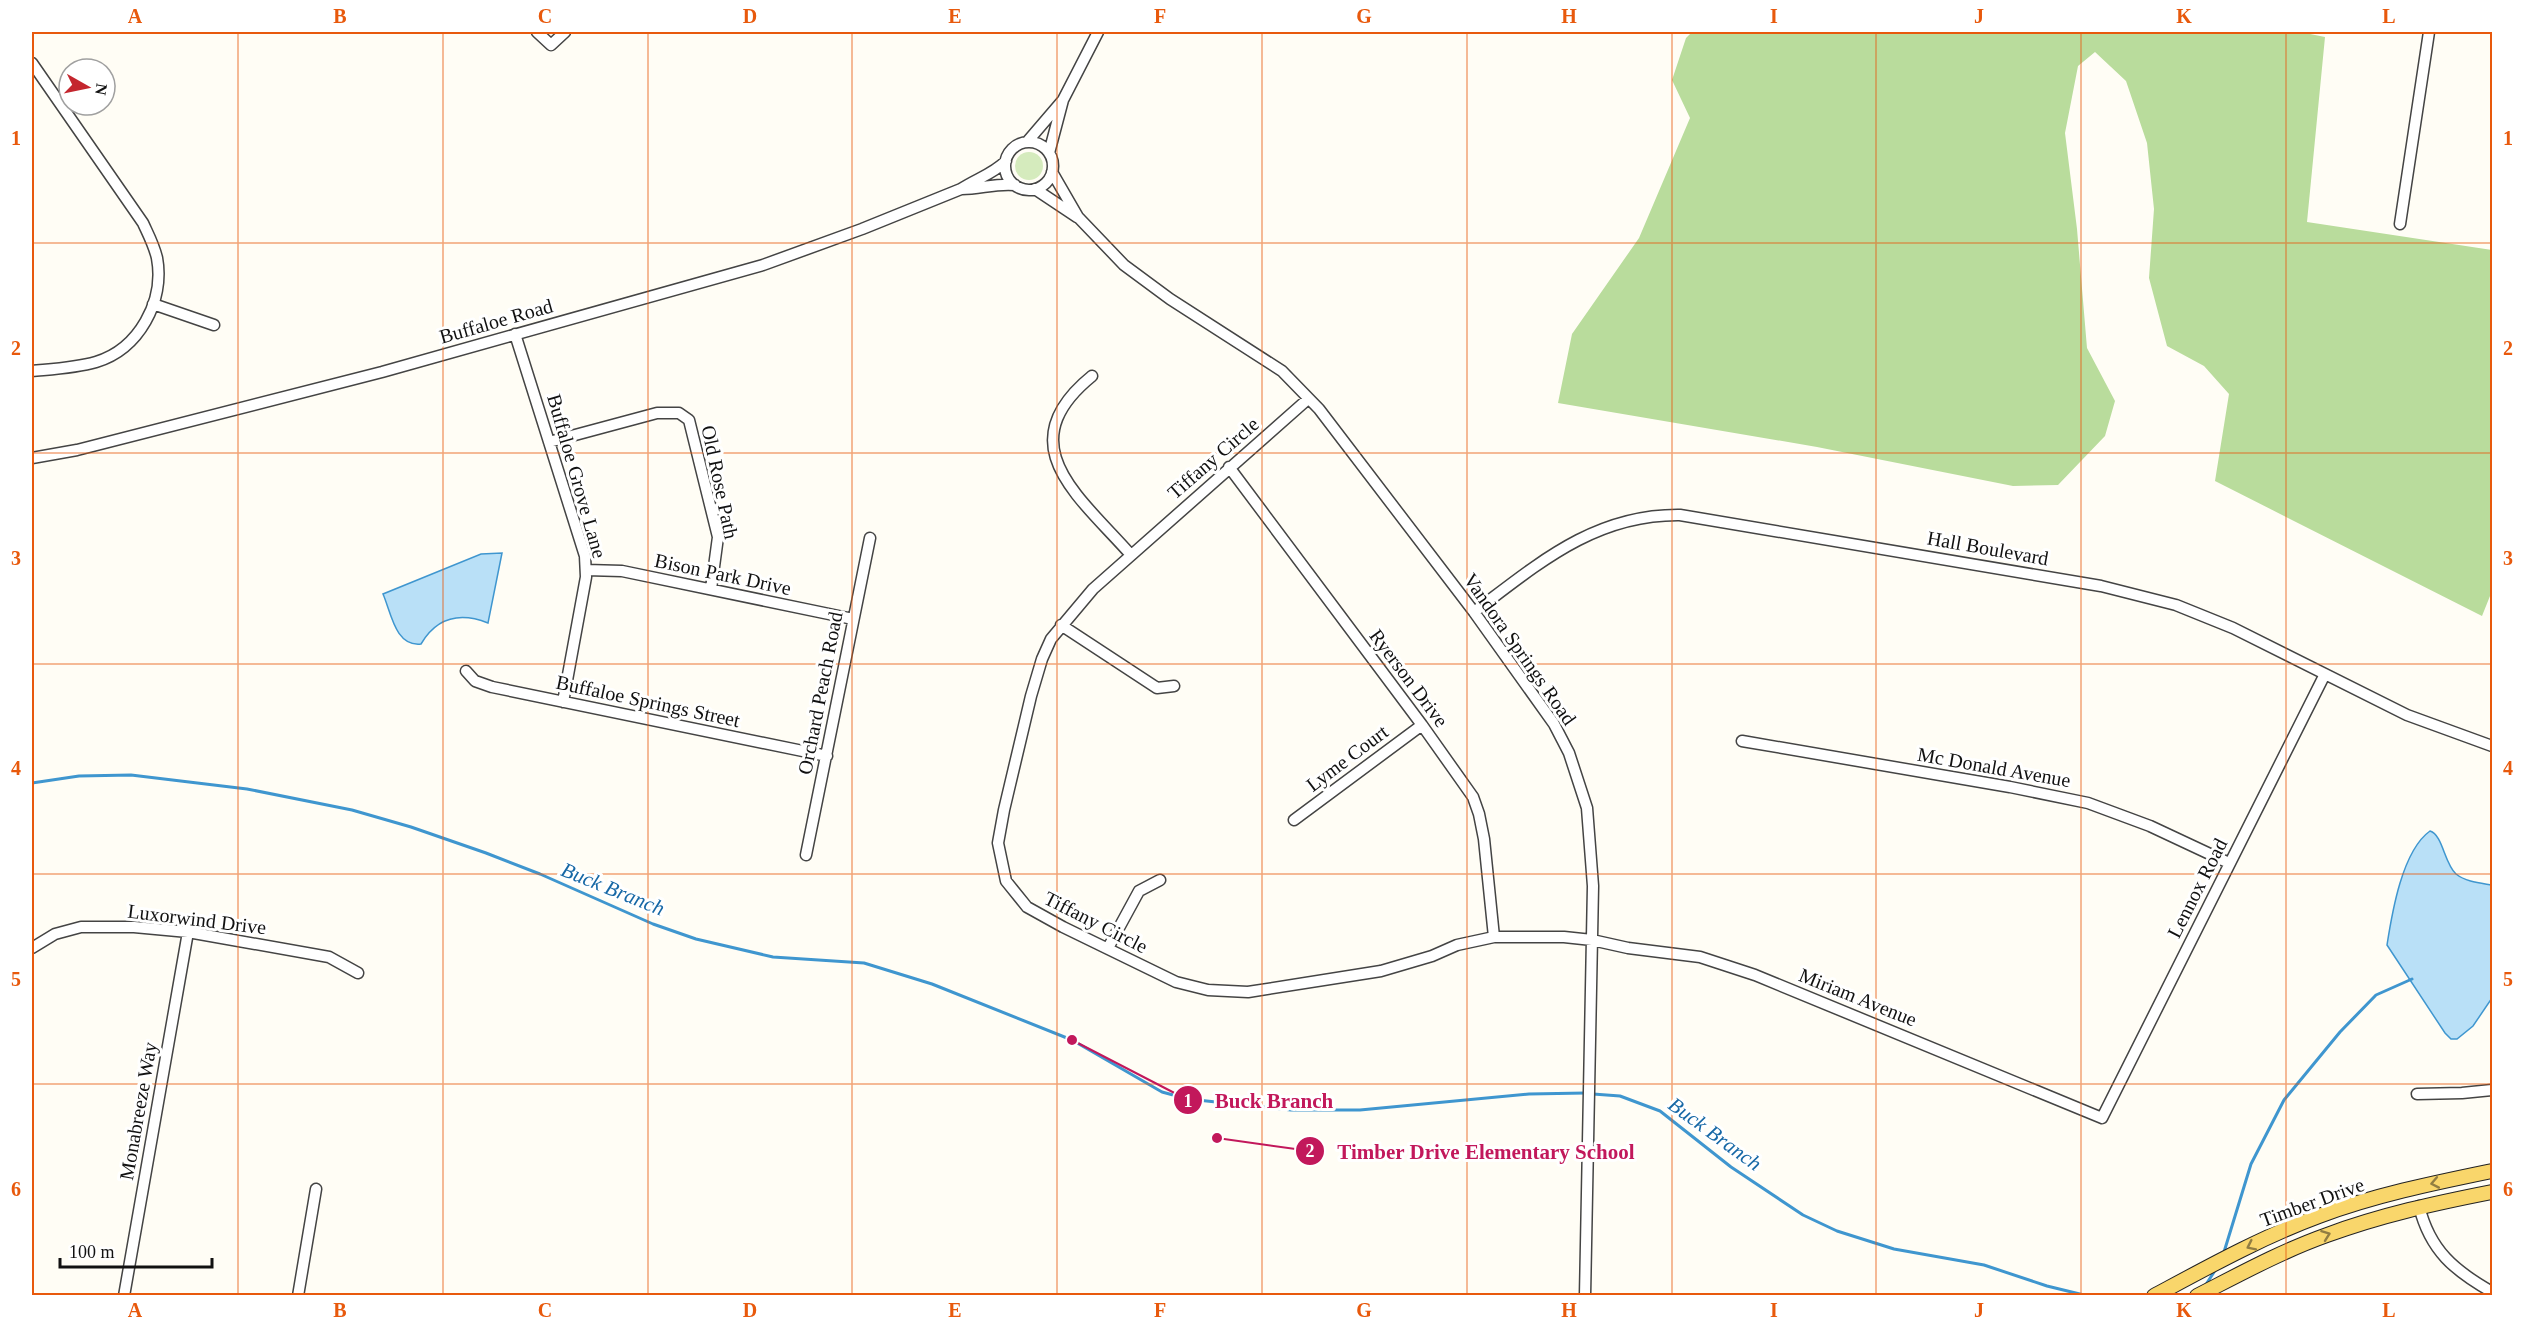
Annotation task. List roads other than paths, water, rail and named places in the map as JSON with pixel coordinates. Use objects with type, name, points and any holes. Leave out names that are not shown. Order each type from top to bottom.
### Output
[{"type":"main road","name":"Timber Drive","points":[[2154,1296],[2253,1244],[2320,1216],[2415,1187],[2493,1171]]},
{"type":"main road","name":"Timber Drive","points":[[2198,1296],[2261,1263],[2327,1235],[2419,1206],[2493,1192]]},
{"type":"street","points":[[537,32],[551,45],[565,32]]},
{"type":"street","points":[[1063,100],[1049,114],[1038,132],[1027,142],[1013,148],[1006,161],[1007,174],[1014,185],[1035,189],[1043,185],[1052,172],[1049,153],[1063,100],[1098,32]]},
{"type":"street","points":[[2400,224],[2429,32]]},
{"type":"street","points":[[32,63],[143,223],[150,237],[158,272],[153,304],[148,318],[132,339],[109,356],[83,365],[32,371]]},
{"type":"street","points":[[1027,142],[1040,145],[1049,153]]},
{"type":"street","name":"Buffaloe Road","points":[[32,458],[76,450],[271,402],[763,266],[961,189],[975,179],[992,172],[1006,161]]},
{"type":"street","name":"Vandora Springs Road","points":[[1052,172],[1078,217],[1124,266],[1170,299],[1282,371],[1319,409],[1474,612],[1544,709],[1569,753],[1587,808],[1591,835],[1593,886],[1585,1296]]},
{"type":"street","name":"Buffaloe Road","points":[[961,189],[977,189],[995,184],[1014,185]]},
{"type":"street","name":"Vandora Springs Road","points":[[1035,189],[1078,217]]},
{"type":"street","points":[[153,304],[214,325]]},
{"type":"street","name":"Buffaloe Grove Lane","points":[[515,334],[585,556],[586,570],[581,609],[563,702]]},
{"type":"street","points":[[1092,376],[1063,403],[1052,430],[1054,459],[1065,480],[1131,555]]},
{"type":"street","name":"Tiffany Circle","points":[[1308,399],[1093,589],[1051,639],[1042,658],[1031,696],[1004,810],[998,843],[1006,881],[1028,907],[1176,982],[1208,990],[1248,992],[1381,971],[1432,956],[1457,945],[1494,937],[1564,937],[1592,940]]},
{"type":"street","name":"Old Rose Path","points":[[549,442],[657,413],[680,413],[689,420],[718,537],[711,589]]},
{"type":"street","name":"Ryerson Drive","points":[[1229,467],[1422,724],[1473,797],[1484,839],[1494,937]]},
{"type":"street","name":"Hall Boulevard","points":[[1474,612],[1528,571],[1589,533],[1636,518],[1680,515],[2062,579],[2176,605],[2233,628],[2426,723],[2493,746]]},
{"type":"street","name":"Orchard Peach Road","points":[[806,855],[870,538]]},
{"type":"street","name":"Bison Park Drive","points":[[586,570],[622,571],[853,619]]},
{"type":"street","points":[[1061,625],[1157,688],[1174,686]]},
{"type":"street","name":"Buffaloe Springs Street","points":[[466,671],[476,681],[492,687],[826,756]]},
{"type":"street","name":"Lennox Road","points":[[2102,1118],[2325,674]]},
{"type":"street","name":"Lyme Court","points":[[1294,820],[1422,724]]},
{"type":"street","name":"Mc Donald Avenue","points":[[1742,741],[2088,803],[2150,825],[2229,863]]},
{"type":"street","points":[[1108,948],[1139,891],[1160,880]]},
{"type":"street","name":"Luxorwind Drive","points":[[32,948],[55,933],[81,927],[134,927],[188,932],[329,957],[358,973]]},
{"type":"street","name":"Monabreeze Way","points":[[124,1296],[188,932]]},
{"type":"street","name":"Miriam Avenue","points":[[1592,940],[1628,948],[1700,957],[1755,975],[2102,1118]]},
{"type":"street","points":[[2417,1094],[2462,1093],[2493,1089]]},
{"type":"street","points":[[298,1296],[316,1189]]},
{"type":"street","points":[[2419,1206],[2431,1236],[2449,1263],[2468,1278],[2493,1292]]},
{"type":"water","points":[[502,553],[488,623],[468,618],[450,619],[434,628],[421,644],[405,640],[395,627],[383,594],[481,554]]},
{"type":"water","points":[[2430,831],[2438,838],[2456,874],[2478,883],[2492,885],[2492,998],[2473,1026],[2457,1039],[2451,1039],[2445,1033],[2387,945],[2395,900],[2405,867],[2420,840]]},
{"type":"waterway","name":"Buck Branch","points":[[32,783],[79,776],[131,775],[247,789],[352,810],[411,827],[486,853],[540,874],[653,924],[696,939],[773,957],[864,963],[932,984],[1072,1040],[1162,1092],[1188,1099],[1291,1110],[1360,1110],[1529,1094],[1586,1093]]},
{"type":"waterway","points":[[2224,1252],[2251,1164],[2284,1100],[2340,1032],[2376,995],[2412,979]]},
{"type":"waterway","name":"Buck Branch","points":[[1593,1094],[1620,1096],[1660,1111],[1731,1167],[1803,1215],[1837,1231],[1894,1249],[1984,1265],[2047,1286],[2088,1296]]},
{"type":"waterway","points":[[2205,1286],[2216,1269]]},
{"type":"place","name":"Buck Branch","points":[[1072,1040]]},
{"type":"place","name":"Timber Drive Elementary School","points":[[1217,1138]]}]
